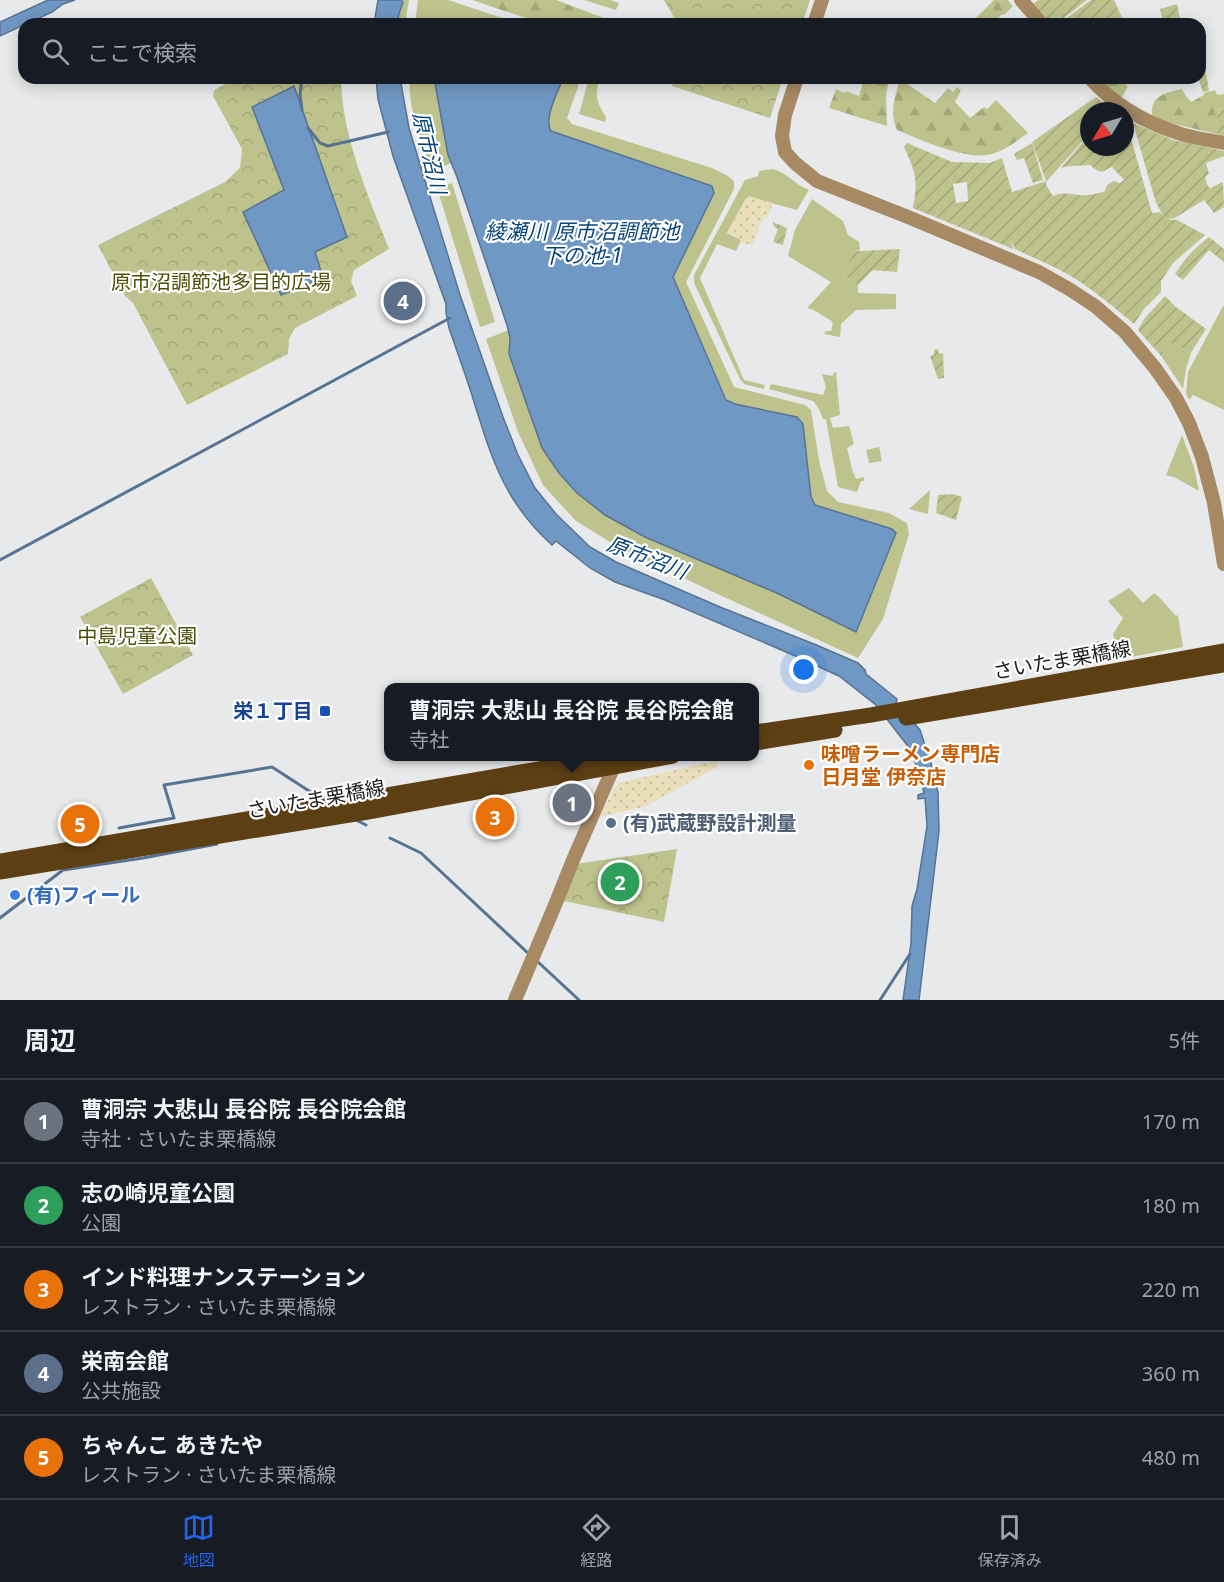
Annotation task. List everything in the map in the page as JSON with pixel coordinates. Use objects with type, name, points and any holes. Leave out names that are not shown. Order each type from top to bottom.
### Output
[{"type":"main road","name":"さいたま栗橋線","points":[[908,713],[1224,651]]},
{"type":"main road","name":"さいたま栗橋線","points":[[908,713],[1224,665]]},
{"type":"main road","points":[[759,742],[908,713]]},
{"type":"main road","points":[[759,732],[874,719]]},
{"type":"main road","name":"さいたま栗橋線","points":[[0,861],[606,761]]},
{"type":"main road","name":"さいたま栗橋線","points":[[0,872],[368,812],[607,761]]},
{"type":"street","points":[[816,18],[822,0]]},
{"type":"street","points":[[1021,0],[1037,18]]},
{"type":"street","points":[[795,84],[785,115],[782,136],[785,152],[795,164],[817,181],[1039,272],[1095,306],[1125,332],[1155,368],[1176,398],[1189,423],[1202,457],[1214,503],[1224,564]]},
{"type":"street","points":[[1096,84],[1125,108],[1151,123],[1179,134],[1224,143]]},
{"type":"street","points":[[515,1000],[612,761]]},
{"type":"green space","points":[[403,0],[409,0],[406,18],[397,18]]},
{"type":"green space","points":[[418,0],[448,0],[503,18],[416,18]]},
{"type":"green space","points":[[472,0],[556,0],[604,18],[526,18]]},
{"type":"green space","points":[[584,0],[610,0],[619,3],[616,10]]},
{"type":"green space","points":[[664,0],[810,0],[804,18],[674,18]]},
{"type":"green space","points":[[994,0],[1008,0],[1013,6],[998,18],[976,18]]},
{"type":"green space","points":[[1038,0],[1087,0],[1064,18],[1046,18],[1033,4]]},
{"type":"green space","points":[[1091,0],[1114,0],[1122,18],[1067,18]]},
{"type":"green space","points":[[1177,4],[1180,18],[1162,18],[1160,9]]},
{"type":"green space","points":[[1206,72],[1209,91],[1203,92],[1200,84],[1206,84]]},
{"type":"green space","name":"原市沼調節池多目的広場","points":[[226,84],[341,84],[342,100],[351,144],[389,249],[354,270],[351,281],[357,296],[295,328],[289,339],[288,354],[187,405],[133,303],[125,296],[98,245],[225,182],[240,168],[242,149],[213,96],[214,90]]},
{"type":"green space","points":[[410,84],[435,84],[451,163],[432,172],[413,114]]},
{"type":"green space","points":[[561,84],[579,84],[567,118],[572,124],[712,168],[734,181],[734,189],[686,282],[734,387],[805,405],[811,410],[819,461],[827,491],[838,502],[889,513],[907,523],[909,534],[883,619],[858,658],[615,545],[576,521],[543,485],[518,432],[486,339],[509,330],[509,354],[542,448],[779,594],[856,632],[892,529],[815,505],[811,497],[735,404],[727,400],[673,277],[712,186],[551,132],[549,120]]},
{"type":"green space","points":[[587,84],[598,84],[597,99],[606,117],[605,122],[579,114]]},
{"type":"green space","points":[[673,84],[781,84],[770,118],[672,86]]},
{"type":"green space","points":[[862,84],[888,84],[886,93],[887,126],[829,108],[836,89],[859,96]]},
{"type":"green space","points":[[899,84],[907,84],[935,103],[948,88],[953,92],[957,87],[961,90],[955,102],[970,118],[984,107],[987,109],[996,100],[1028,133],[992,154],[970,155],[931,144],[897,130],[893,117]]},
{"type":"green space","points":[[1104,84],[1128,86],[1121,99]]},
{"type":"green space","points":[[1182,89],[1191,102],[1204,93],[1215,90],[1217,95],[1224,94],[1224,108],[1215,109],[1217,134],[1153,119],[1152,111],[1155,100],[1164,94]]},
{"type":"green space","points":[[1096,97],[1102,102],[1089,102]]},
{"type":"green space","points":[[1080,108],[1080,144],[1046,182],[1053,196],[1096,194],[1105,191],[1107,186],[1114,181],[1120,183],[1124,180],[1112,167],[1100,171],[1090,165],[1061,168],[1080,146],[1080,156],[1134,156],[1134,149],[1152,213],[1160,212],[1164,217],[1156,203],[1134,123],[1173,140],[1224,151],[1224,156],[1206,163],[1209,174],[1205,177],[1210,188],[1223,182],[1224,207],[1214,213],[1204,200],[1173,219],[1168,218],[1177,220],[1205,235],[1173,263],[1161,281],[1161,292],[1144,309],[1134,324],[1098,294],[1074,278],[1015,249],[1011,240],[1013,249],[913,208],[916,183],[904,147],[907,143],[952,162],[990,163],[1002,158],[1012,192],[1046,181],[1032,142]],"holes":[[[967,182],[968,201],[956,203],[953,184]]]},
{"type":"green space","points":[[1224,108],[1224,136],[1217,134],[1215,109]]},
{"type":"green space","points":[[1032,143],[1043,180],[1033,183],[1024,158],[1017,160],[1014,154]]},
{"type":"green space","points":[[773,169],[809,190],[797,210],[749,197],[745,200],[727,233],[741,240],[736,251],[717,244],[700,278],[744,380],[765,385],[764,389],[744,384],[740,379],[694,283],[694,275],[745,180],[758,176],[759,171]]},
{"type":"green space","points":[[452,183],[495,322],[480,327],[437,188]]},
{"type":"green space","points":[[812,199],[843,221],[848,235],[859,242],[860,250],[855,250],[842,274],[858,285],[858,293],[896,294],[896,309],[856,310],[841,324],[840,337],[824,334],[826,331],[831,331],[833,322],[807,308],[831,282],[788,256],[795,230]]},
{"type":"green space","points":[[773,222],[787,228],[783,245],[773,242],[778,229],[774,227]]},
{"type":"green space","points":[[1209,237],[1224,249],[1224,262],[1209,250],[1183,280],[1175,274],[1190,254]]},
{"type":"green space","points":[[900,249],[897,272],[873,270],[858,285],[842,274],[855,250]]},
{"type":"green space","points":[[1165,296],[1206,329],[1191,353],[1174,343],[1165,343],[1162,357],[1138,330],[1144,319]]},
{"type":"green space","points":[[1223,306],[1224,410],[1193,395],[1189,400],[1186,394],[1188,372]]},
{"type":"green space","points":[[1164,343],[1174,343],[1191,353],[1183,389],[1162,357]]},
{"type":"green space","points":[[938,349],[939,354],[943,353],[944,378],[938,379],[930,356],[934,355],[934,350]]},
{"type":"green space","points":[[836,372],[840,415],[830,418],[833,428],[849,426],[854,444],[847,448],[853,473],[856,479],[864,477],[857,492],[838,487],[826,419],[823,419],[813,401],[769,389],[771,384],[823,395],[826,387],[822,374],[833,376]]},
{"type":"green space","points":[[1182,435],[1194,467],[1199,491],[1166,475]]},
{"type":"green space","points":[[879,447],[882,461],[869,463],[866,450]]},
{"type":"green space","points":[[930,490],[928,514],[909,509]]},
{"type":"green space","points":[[953,494],[962,497],[956,520],[936,513],[938,495]]},
{"type":"green space","name":"中島児童公園","points":[[151,578],[193,655],[123,694],[80,617]]},
{"type":"green space","points":[[1129,588],[1143,603],[1154,593],[1176,616],[1178,615],[1183,647],[1084,666],[1097,641],[1116,646],[1113,634],[1123,618],[1108,601]]},
{"type":"green space","points":[[677,849],[664,922],[564,901],[576,864]]},
{"type":"sand","points":[[749,196],[773,203],[752,245],[740,242],[741,240],[727,233]]},
{"type":"sand","points":[[715,761],[717,767],[646,806],[599,817],[618,783]]},
{"type":"water","points":[[48,0],[75,0],[39,18],[18,18],[18,28],[0,36],[0,22]]},
{"type":"water","points":[[378,0],[401,0],[403,2],[399,18],[375,18]]},
{"type":"water","points":[[377,84],[401,84],[409,128],[460,295],[503,417],[518,455],[535,488],[556,514],[590,547],[616,562],[858,663],[866,674],[897,699],[896,703],[920,730],[938,792],[939,831],[919,1000],[903,1000],[911,943],[912,906],[927,826],[925,798],[918,799],[918,795],[924,793],[918,769],[907,745],[876,705],[839,676],[665,600],[615,582],[590,568],[556,541],[552,545],[520,510],[491,454],[449,328],[446,304],[393,156],[378,99]]},
{"type":"water","name":"綾瀬川 原市沼調節池 下の池-1","points":[[435,84],[561,84],[550,113],[551,131],[712,186],[714,193],[673,277],[726,400],[797,417],[803,424],[811,497],[815,505],[892,529],[896,533],[856,632],[779,594],[645,537],[605,515],[577,493],[559,473],[542,448],[509,354],[510,338],[507,325],[448,155]]},
{"type":"water","points":[[294,86],[347,237],[315,252],[323,278],[281,295],[243,212],[284,190],[252,107]]},
{"type":"waterway","points":[[301,84],[302,110]]},
{"type":"waterway","points":[[308,128],[320,143],[328,146],[388,132]]},
{"type":"waterway","points":[[0,560],[450,318]]},
{"type":"waterway","points":[[119,828],[174,818],[164,785],[272,767],[320,798]]},
{"type":"waterway","points":[[354,819],[366,825]]},
{"type":"waterway","points":[[390,838],[421,853],[530,955]]},
{"type":"waterway","points":[[0,918],[63,870],[217,844]]},
{"type":"waterway","points":[[880,1000],[910,954]]},
{"type":"waterway","points":[[537,961],[579,1000]]},
{"type":"place","name":"栄南会館","points":[[403,301]]},
{"type":"place","name":"栄１丁目","points":[[325,711]]},
{"type":"place","name":"味噌ラーメン専門店 日月堂 伊奈店","points":[[809,765]]},
{"type":"place","name":"曹洞宗 大悲山 長谷院 長谷院会館","points":[[572,803]]},
{"type":"place","name":"インド料理ナンステーション","points":[[495,817]]},
{"type":"place","name":"(有)武蔵野設計測量","points":[[611,823]]},
{"type":"place","name":"ちゃんこ あきたや","points":[[80,824]]},
{"type":"place","name":"志の崎児童公園","points":[[620,882]]},
{"type":"place","name":"(有)フィール","points":[[15,895]]},
{"type":"water label","name":"原市沼川","points":[[429,153]]},
{"type":"water label","name":"原市沼川","points":[[647,558]]}]
